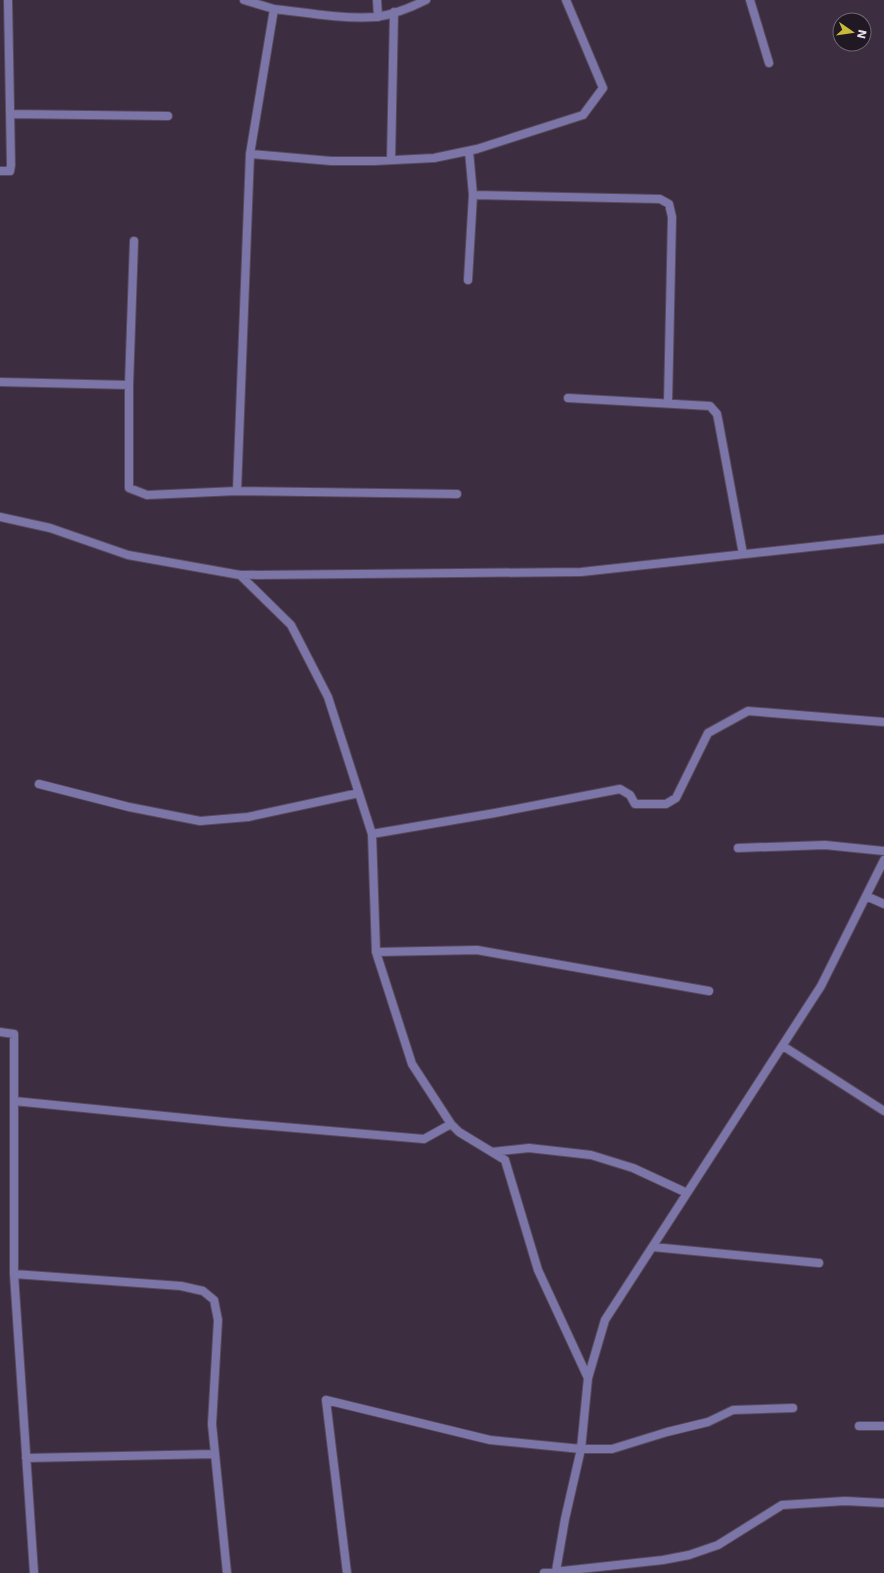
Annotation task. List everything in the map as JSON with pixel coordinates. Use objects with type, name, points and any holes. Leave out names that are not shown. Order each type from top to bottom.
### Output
[{"type":"street","points":[[0,171],[10,171],[11,165],[8,0]]},
{"type":"street","points":[[244,0],[274,9],[340,17],[378,17],[414,6],[426,0]]},
{"type":"street","points":[[376,0],[378,17]]},
{"type":"street","points":[[250,154],[331,161],[434,158],[469,151],[584,115],[603,88],[566,0]]},
{"type":"street","points":[[750,0],[769,63]]},
{"type":"street","points":[[237,491],[250,154],[274,9]]},
{"type":"street","points":[[391,160],[394,12]]},
{"type":"street","points":[[10,114],[168,116]]},
{"type":"street","points":[[468,280],[473,195],[469,151]]},
{"type":"street","points":[[473,195],[660,199],[669,204],[672,217],[668,404]]},
{"type":"street","points":[[134,241],[129,385],[129,488],[147,494],[237,491],[457,494]]},
{"type":"street","points":[[0,382],[129,385]]},
{"type":"street","points":[[568,398],[710,406],[717,414],[743,554]]},
{"type":"street","points":[[0,518],[50,528],[128,556],[240,575],[581,572],[884,539]]},
{"type":"street","points":[[240,575],[291,625],[328,697],[372,834],[376,952],[412,1064],[451,1124],[459,1132],[505,1160],[538,1270],[588,1378]]},
{"type":"street","points":[[372,834],[495,813],[620,789],[630,795],[635,804],[666,804],[676,798],[708,733],[748,711],[884,722]]},
{"type":"street","points":[[40,784],[130,807],[200,821],[248,817],[359,793]]},
{"type":"street","points":[[738,848],[825,845],[884,851]]},
{"type":"street","points":[[556,1571],[565,1519],[581,1449],[588,1378],[605,1320],[821,986],[884,860]]},
{"type":"street","points":[[866,896],[884,904]]},
{"type":"street","points":[[376,952],[477,950],[709,991]]},
{"type":"street","points":[[0,1032],[14,1034],[14,1274],[34,1573]]},
{"type":"street","points":[[783,1046],[884,1111]]},
{"type":"street","points":[[14,1100],[224,1122],[424,1139],[451,1124]]},
{"type":"street","points":[[492,1152],[529,1148],[591,1156],[632,1168],[688,1193]]},
{"type":"street","points":[[653,1247],[819,1263]]},
{"type":"street","points":[[14,1274],[181,1286],[203,1291],[214,1300],[218,1320],[212,1424],[227,1573]]},
{"type":"street","points":[[347,1573],[326,1400],[490,1440],[581,1449],[612,1450],[667,1432],[708,1422],[733,1410],[793,1408]]},
{"type":"street","points":[[858,1426],[884,1426]]},
{"type":"street","points":[[26,1458],[215,1454]]},
{"type":"street","points":[[544,1573],[664,1560],[689,1555],[718,1545],[782,1505],[845,1501],[884,1503]]}]
